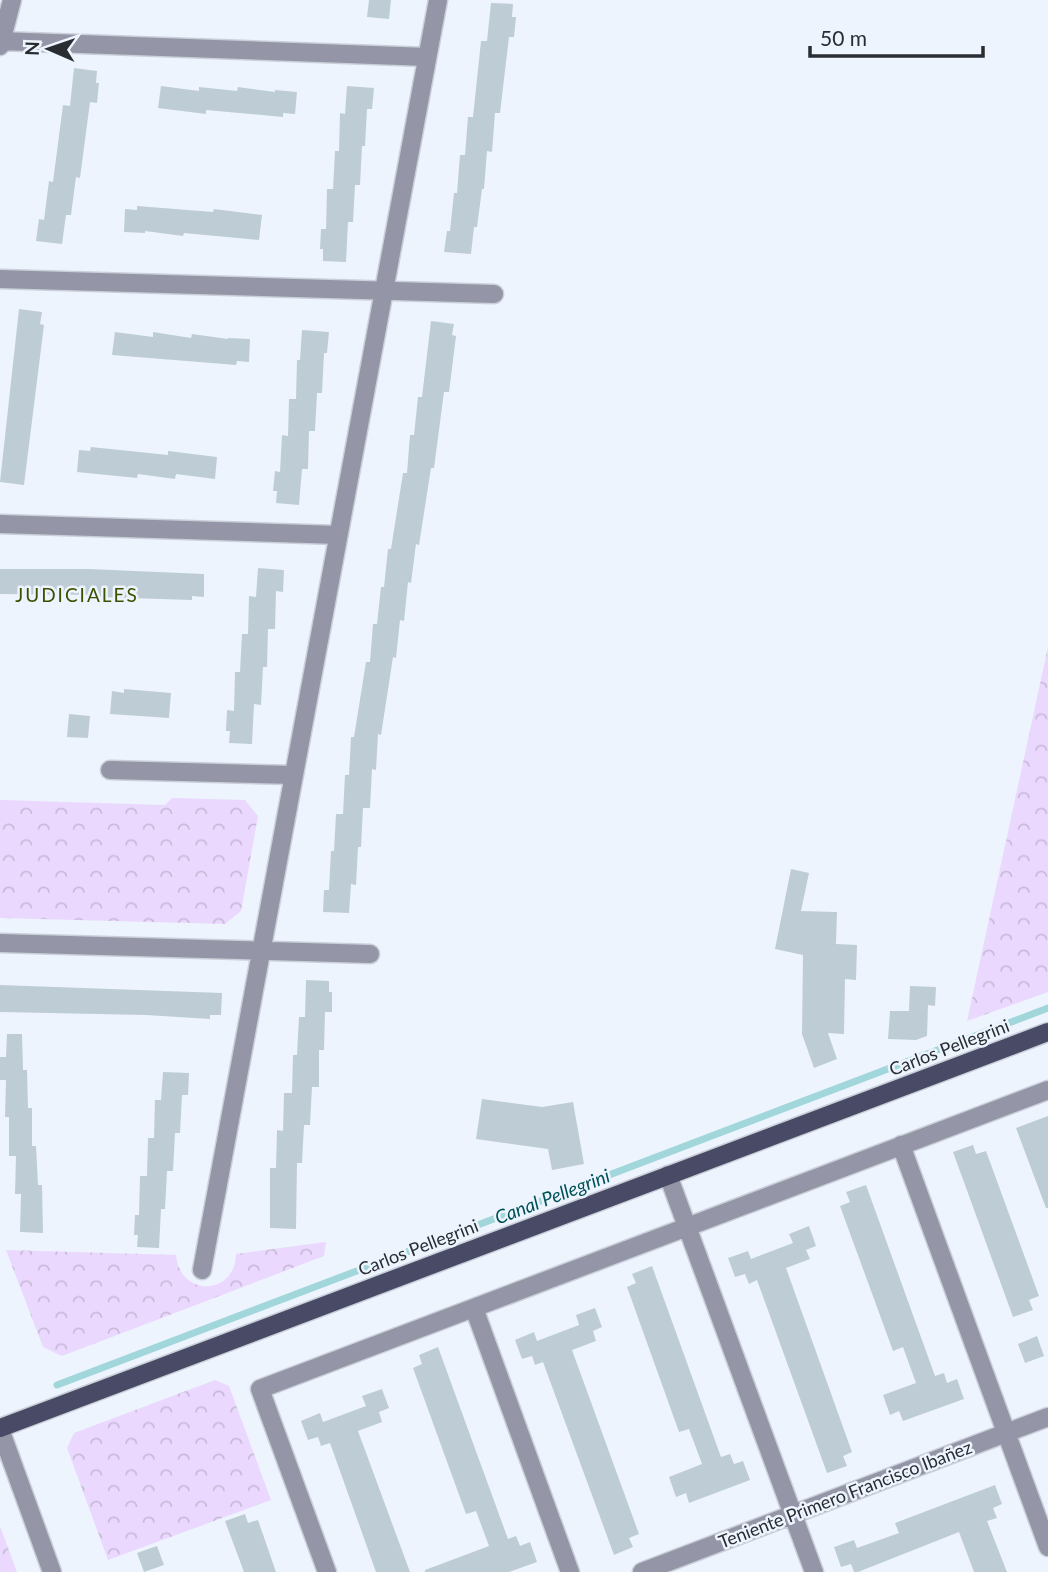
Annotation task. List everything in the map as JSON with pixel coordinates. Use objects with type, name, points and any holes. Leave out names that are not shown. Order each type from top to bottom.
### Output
[{"type":"main road","name":"Carlos Pellegrini","points":[[0,1428],[1048,1032]]},
{"type":"street","points":[[12,0],[0,43],[427,57]]},
{"type":"street","points":[[202,1270],[438,0]]},
{"type":"street","points":[[0,279],[494,295]]},
{"type":"street","points":[[0,524],[338,535]]},
{"type":"street","points":[[110,771],[294,775]]},
{"type":"street","points":[[0,943],[370,954]]},
{"type":"street","points":[[327,1572],[260,1389],[1048,1090]]},
{"type":"street","points":[[901,1145],[1048,1548]]},
{"type":"street","points":[[668,1175],[814,1572]]},
{"type":"street","points":[[474,1308],[570,1572]]},
{"type":"street","name":"Teniente Primero Francisco Ibañez","points":[[642,1572],[1048,1417]]},
{"type":"street","points":[[0,1428],[52,1572]]},
{"type":"green space","points":[[1048,647],[1048,992],[967,1021]]},
{"type":"green space","points":[[172,798],[245,800],[258,816],[241,911],[225,924],[0,918],[0,800],[165,805]]},
{"type":"green space","points":[[326,1242],[324,1256],[62,1356],[43,1347],[6,1250],[176,1255],[180,1269],[187,1279],[196,1285],[207,1286],[218,1284],[227,1278],[233,1268],[236,1254]]},
{"type":"green space","points":[[215,1380],[229,1386],[271,1500],[108,1560],[67,1448],[74,1433]]},
{"type":"green space","points":[[0,1526],[17,1572],[0,1572]]},
{"type":"building","points":[[369,0],[391,0],[389,19],[367,17]]},
{"type":"building","points":[[491,3],[513,4],[512,17],[516,17],[514,37],[509,37],[500,113],[495,113],[492,152],[487,151],[484,189],[477,227],[474,227],[471,254],[444,252],[447,231],[450,231],[454,193],[457,193],[460,155],[465,155],[468,117],[473,117],[481,41],[487,41]]},
{"type":"building","points":[[74,68],[97,71],[97,103],[90,102],[80,178],[76,177],[71,215],[66,215],[62,244],[36,241],[39,219],[44,220],[49,181],[53,182],[63,105],[70,106]]},
{"type":"building","points":[[161,86],[199,91],[199,87],[237,91],[238,87],[297,92],[295,114],[283,113],[283,117],[206,110],[206,114],[158,108]]},
{"type":"building","points":[[347,86],[374,88],[372,109],[367,109],[360,185],[355,185],[353,222],[348,222],[346,262],[323,261],[323,249],[320,249],[321,229],[326,229],[327,189],[333,189],[335,151],[339,151],[340,113],[345,114]]},
{"type":"building","points":[[137,206],[213,212],[214,209],[262,215],[259,240],[184,233],[183,236],[145,231],[124,232],[125,209],[137,210]]},
{"type":"building","points":[[19,309],[42,312],[40,324],[44,325],[24,485],[0,482]]},
{"type":"building","points":[[431,321],[454,324],[452,335],[456,336],[449,392],[444,392],[434,468],[431,468],[411,583],[408,582],[404,621],[400,620],[396,658],[393,657],[381,735],[378,734],[376,770],[372,769],[370,808],[363,808],[356,885],[351,884],[349,913],[323,912],[324,890],[329,890],[336,814],[343,814],[351,737],[354,737],[366,662],[370,662],[373,624],[377,624],[381,587],[384,587],[388,549],[391,549],[403,473],[407,473],[410,435],[414,435],[418,397],[422,397]]},
{"type":"building","points":[[302,330],[329,332],[327,353],[324,353],[322,393],[317,393],[315,431],[309,431],[308,469],[302,469],[299,505],[276,503],[277,491],[273,491],[275,471],[280,472],[282,435],[288,436],[289,399],[296,399],[297,360],[300,360]]},
{"type":"building","points":[[115,332],[153,337],[153,332],[191,338],[192,334],[250,339],[249,362],[237,361],[236,365],[112,355]]},
{"type":"building","points":[[91,447],[168,455],[168,451],[217,457],[215,479],[176,474],[175,479],[138,474],[137,478],[77,472],[79,450],[90,451]]},
{"type":"building","points":[[258,568],[284,570],[283,592],[276,591],[275,629],[268,629],[267,667],[263,667],[261,705],[254,704],[252,744],[229,743],[230,731],[226,731],[227,710],[234,711],[235,672],[240,672],[242,634],[248,634],[249,596],[256,597]]},
{"type":"building","points":[[0,569],[89,569],[204,574],[204,597],[192,596],[192,600],[0,594]]},
{"type":"building","points":[[124,689],[171,693],[169,718],[110,714],[112,691],[124,693]]},
{"type":"building","points":[[69,714],[90,716],[88,738],[67,737]]},
{"type":"building","points":[[791,869],[809,873],[801,911],[837,912],[836,944],[857,945],[856,980],[845,979],[844,1034],[828,1033],[837,1059],[814,1068],[802,1034],[803,955],[775,949]]},
{"type":"building","points":[[306,980],[329,981],[332,1012],[325,1012],[324,1050],[319,1050],[319,1087],[312,1087],[310,1125],[304,1125],[302,1163],[297,1163],[296,1229],[270,1228],[270,1168],[276,1168],[277,1130],[283,1131],[284,1093],[292,1093],[293,1055],[297,1055],[299,1017],[305,1017]]},
{"type":"building","points":[[0,985],[222,993],[221,1015],[210,1015],[210,1019],[0,1012]]},
{"type":"building","points":[[910,986],[936,987],[935,1006],[928,1005],[927,1036],[916,1040],[888,1039],[890,1011],[909,1011]]},
{"type":"building","points":[[7,1034],[22,1034],[28,1108],[32,1108],[32,1146],[36,1146],[38,1185],[42,1185],[43,1233],[20,1232],[21,1194],[15,1194],[16,1156],[9,1156],[9,1117],[5,1117],[6,1080],[0,1080],[0,1057],[6,1057]]},
{"type":"building","points":[[163,1072],[189,1073],[188,1095],[182,1095],[180,1133],[175,1133],[173,1171],[167,1171],[159,1248],[137,1247],[138,1235],[134,1235],[135,1215],[139,1215],[140,1176],[147,1176],[148,1138],[154,1138],[155,1100],[161,1100]]},
{"type":"building","points":[[482,1099],[542,1107],[573,1102],[584,1164],[552,1170],[548,1149],[476,1139]]},
{"type":"building","points":[[1048,1116],[1048,1208],[1046,1208],[1016,1128]]},
{"type":"building","points":[[973,1145],[976,1154],[986,1151],[1039,1296],[1029,1300],[1033,1310],[1013,1317],[953,1152]]},
{"type":"building","points":[[866,1185],[935,1376],[944,1373],[947,1383],[957,1379],[964,1399],[903,1421],[899,1411],[890,1415],[883,1395],[916,1383],[903,1347],[893,1351],[840,1206],[850,1202],[846,1192]]},
{"type":"building","points":[[809,1226],[816,1246],[806,1250],[810,1259],[786,1268],[852,1452],[843,1456],[847,1466],[827,1473],[757,1280],[749,1284],[745,1274],[735,1277],[728,1258],[748,1251],[751,1259],[793,1243],[789,1234]]},
{"type":"building","points":[[652,1266],[721,1457],[730,1454],[734,1464],[743,1461],[750,1480],[689,1503],[686,1493],[676,1497],[669,1477],[702,1464],[689,1429],[679,1432],[627,1287],[636,1283],[632,1274]]},
{"type":"building","points":[[595,1308],[602,1327],[593,1331],[596,1341],[572,1350],[639,1534],[629,1538],[633,1547],[614,1555],[543,1362],[535,1365],[532,1356],[522,1359],[515,1340],[534,1332],[537,1341],[579,1325],[576,1315]]},
{"type":"building","points":[[1037,1336],[1044,1356],[1025,1363],[1018,1344]]},
{"type":"building","points":[[438,1347],[508,1539],[516,1536],[520,1546],[530,1542],[537,1562],[509,1572],[425,1572],[489,1546],[476,1511],[466,1514],[413,1368],[422,1364],[419,1355]]},
{"type":"building","points":[[382,1389],[389,1408],[379,1412],[382,1422],[358,1431],[410,1572],[376,1572],[330,1443],[321,1446],[318,1437],[308,1440],[301,1421],[320,1413],[323,1422],[366,1406],[362,1396]]},
{"type":"building","points":[[995,1485],[1002,1504],[993,1508],[997,1518],[987,1521],[1007,1572],[974,1572],[959,1532],[858,1572],[854,1572],[851,1564],[841,1567],[834,1547],[854,1540],[857,1548],[899,1533],[895,1523]]},
{"type":"building","points":[[245,1514],[248,1523],[258,1520],[276,1572],[244,1572],[225,1521]]},
{"type":"building","points":[[157,1546],[164,1565],[144,1572],[137,1553]]},
{"type":"waterway","name":"Canal Pellegrini","points":[[57,1385],[1048,1008]]},
{"type":"district","name":"JUDICIALES","points":[[77,594]]}]
